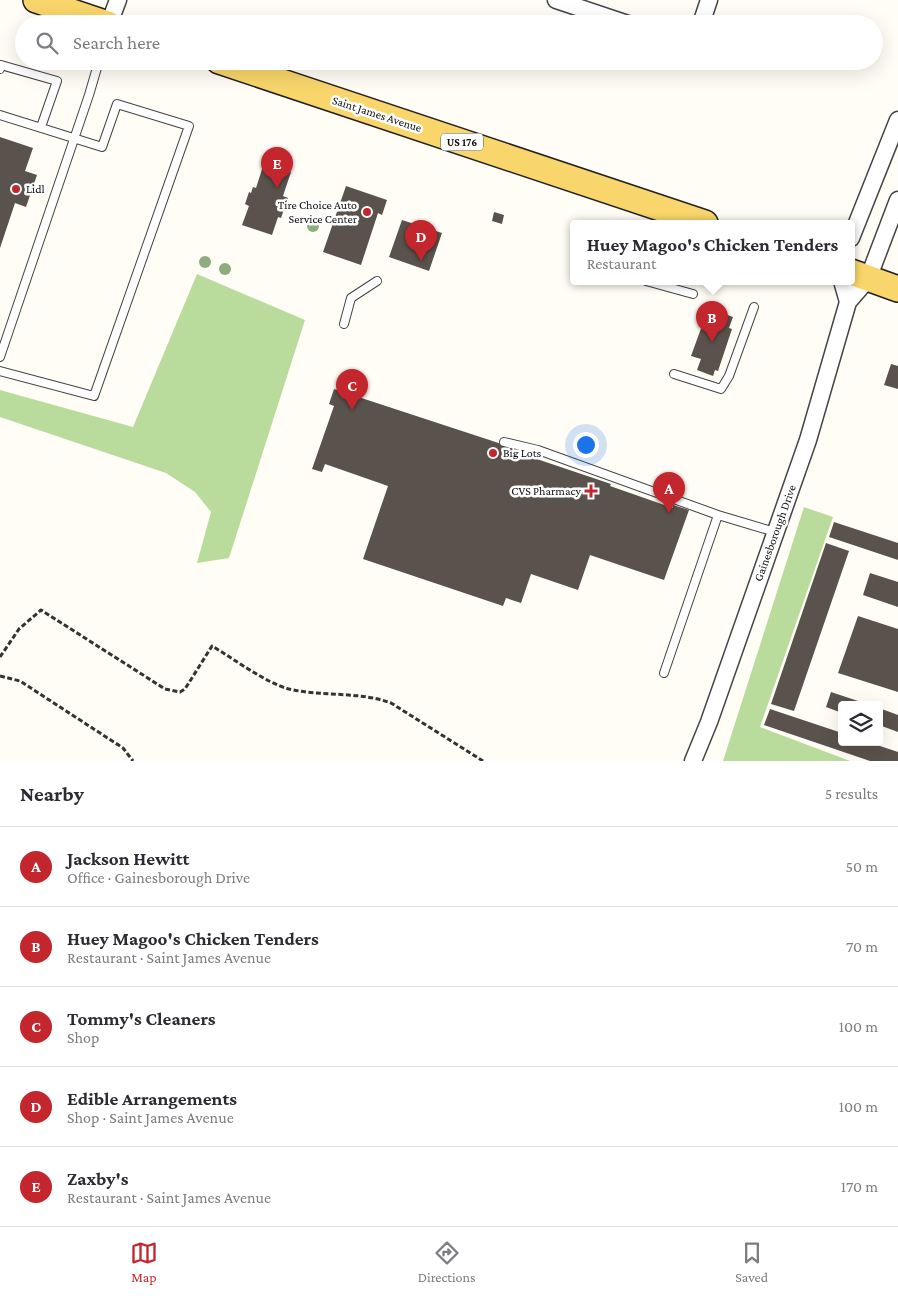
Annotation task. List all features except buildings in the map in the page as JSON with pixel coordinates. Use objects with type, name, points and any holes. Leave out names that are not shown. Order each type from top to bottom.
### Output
[{"type":"main road","points":[[36,0],[81,15]]},
{"type":"main road","name":"Saint James Avenue","points":[[246,70],[696,220]]},
{"type":"main road","points":[[859,276],[898,289]]},
{"type":"street","points":[[112,15],[118,0]]},
{"type":"street","points":[[556,0],[601,15]]},
{"type":"street","points":[[704,15],[710,0]]},
{"type":"street","points":[[855,228],[898,122]]},
{"type":"street","points":[[859,276],[898,200]]},
{"type":"street","name":"Gainesborough Drive","points":[[693,761],[709,722],[808,440],[848,302],[859,276]]},
{"type":"street","points":[[843,285],[848,302]]},
{"type":"lane","points":[[0,68],[1,65],[15,69]]},
{"type":"lane","points":[[18,70],[57,81],[41,127]]},
{"type":"lane","points":[[0,357],[96,70]]},
{"type":"lane","points":[[0,115],[102,146],[117,104],[188,126],[94,396],[0,371]]},
{"type":"lane","points":[[344,324],[350,298],[377,281]]},
{"type":"lane","points":[[660,285],[692,294]]},
{"type":"lane","points":[[674,374],[721,389],[729,376],[754,307]]},
{"type":"lane","points":[[504,442],[538,450],[718,515],[775,532]]},
{"type":"lane","points":[[664,673],[718,515]]},
{"type":"path","points":[[0,656],[19,630],[42,610],[165,688],[180,692],[185,689],[212,646],[265,678],[287,688],[319,694],[377,698],[391,703],[483,761]]},
{"type":"path","points":[[0,676],[20,681],[123,748],[133,761]]},
{"type":"green space","points":[[197,274],[305,320],[229,558],[197,563],[211,512],[195,492],[166,473],[0,417],[0,390],[133,427]]},
{"type":"green space","points":[[804,507],[833,517],[760,727],[850,761],[723,761]]},
{"type":"place","name":"Zaxby's","points":[[277,188]]},
{"type":"place","name":"Lidl","points":[[16,189]]},
{"type":"place","name":"Tire Choice Auto Service Center","points":[[367,212]]},
{"type":"place","name":"Edible Arrangements","points":[[421,261]]},
{"type":"place","name":"Huey Magoo's Chicken Tenders","points":[[712,342]]},
{"type":"place","name":"Tommy's Cleaners","points":[[352,410]]},
{"type":"place","name":"Big Lots","points":[[493,453]]},
{"type":"place","name":"CVS Pharmacy","points":[[591,491]]},
{"type":"place","name":"Jackson Hewitt","points":[[669,513]]}]
